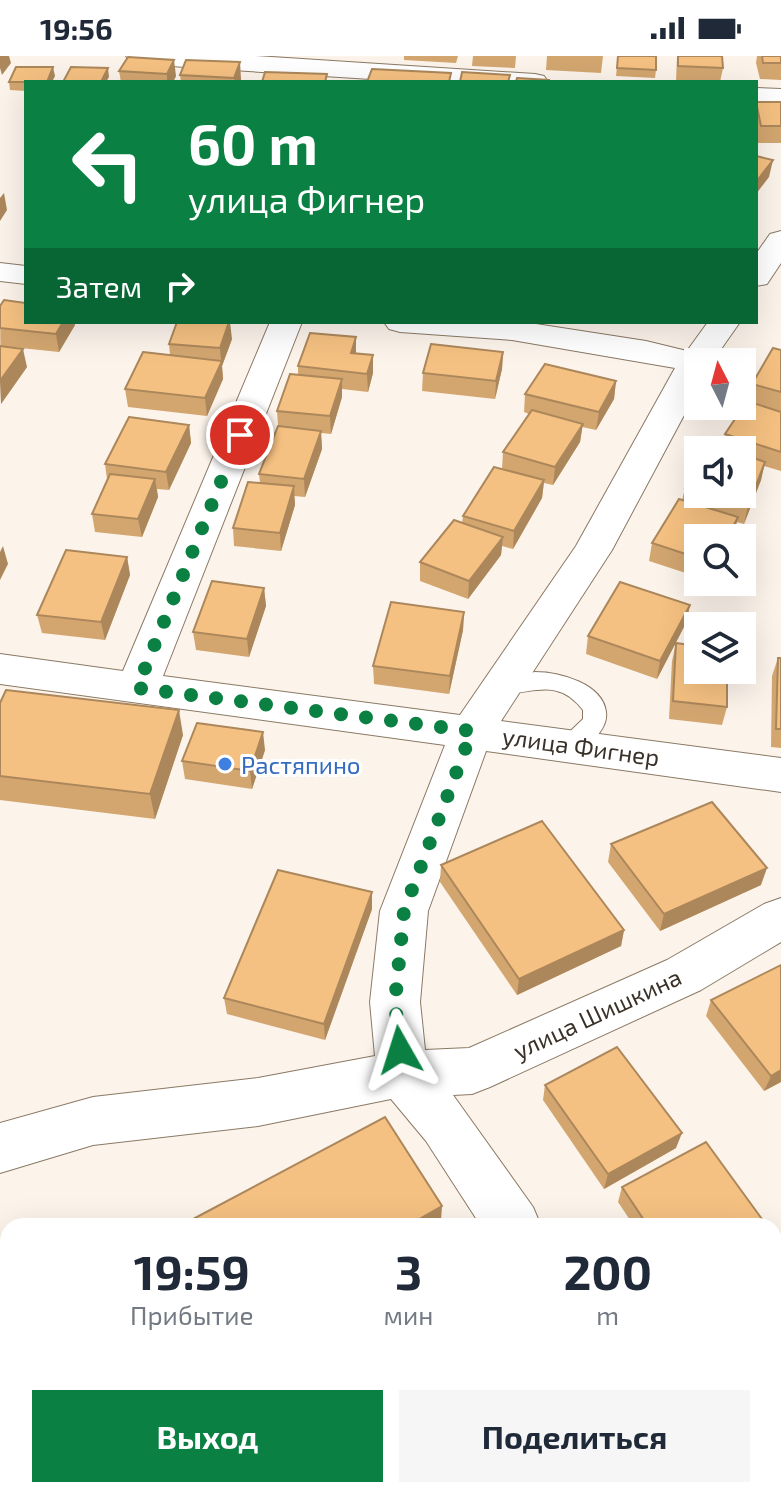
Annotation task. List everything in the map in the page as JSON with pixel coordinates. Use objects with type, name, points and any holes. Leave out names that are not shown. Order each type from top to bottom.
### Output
[{"type":"street","points":[[139,56],[361,77],[465,80]]},
{"type":"street","points":[[758,96],[781,97]]},
{"type":"street","points":[[758,274],[781,240]]},
{"type":"street","points":[[137,688],[285,324]]},
{"type":"street","points":[[428,324],[512,330],[646,351],[684,360]]},
{"type":"street","points":[[706,348],[723,324]]},
{"type":"street","points":[[508,1218],[445,1124],[402,1074],[395,1002],[404,911],[472,731],[593,550],[684,383]]},
{"type":"street","name":"улица Фигнер","points":[[0,669],[781,775]]},
{"type":"street","name":"улица Шишкина","points":[[402,1074],[472,1071],[684,975],[781,918]]},
{"type":"street","points":[[0,1148],[93,1121],[258,1102],[402,1074]]},
{"type":"lane","points":[[503,685],[539,680],[567,684],[589,698],[595,713],[590,729],[568,745]]},
{"type":"building","points":[[618,56],[656,56],[656,70],[617,68]]},
{"type":"building","points":[[678,56],[722,56],[723,68],[678,66]]},
{"type":"building","points":[[762,56],[781,56],[781,63],[763,63]]},
{"type":"building","points":[[128,57],[174,60],[167,74],[119,71]]},
{"type":"building","points":[[186,60],[240,62],[234,78],[180,75]]},
{"type":"building","points":[[16,67],[53,67],[48,80],[9,82]]},
{"type":"building","points":[[71,67],[108,68],[102,80],[64,80]]},
{"type":"building","points":[[372,69],[451,73],[449,80],[368,80]]},
{"type":"building","points":[[265,72],[327,74],[326,80],[263,80]]},
{"type":"building","points":[[462,72],[510,75],[509,80],[460,80]]},
{"type":"building","points":[[758,102],[781,102],[781,126],[761,126]]},
{"type":"building","points":[[758,156],[773,160],[758,179]]},
{"type":"building","points":[[4,300],[24,303],[24,324],[62,324],[56,334],[0,328],[0,306]]},
{"type":"building","points":[[176,324],[228,324],[220,348],[169,344]]},
{"type":"building","points":[[310,333],[356,337],[351,353],[373,355],[367,374],[298,366]]},
{"type":"building","points":[[431,344],[503,352],[496,381],[423,373]]},
{"type":"building","points":[[0,346],[23,349],[0,381]]},
{"type":"building","points":[[773,348],[781,350],[781,392],[756,385],[756,377]]},
{"type":"building","points":[[143,352],[222,361],[205,398],[125,389]]},
{"type":"building","points":[[545,364],[616,381],[599,412],[525,394]]},
{"type":"building","points":[[290,374],[342,379],[330,416],[277,411]]},
{"type":"building","points":[[756,404],[781,412],[781,452],[756,444],[756,436],[725,434],[734,420],[756,420]]},
{"type":"building","points":[[532,410],[583,424],[555,467],[503,452]]},
{"type":"building","points":[[129,417],[189,425],[166,472],[105,464]]},
{"type":"building","points":[[278,426],[321,431],[304,479],[259,474]]},
{"type":"building","points":[[756,459],[765,462],[756,485]]},
{"type":"building","points":[[494,467],[544,480],[514,531],[463,516]]},
{"type":"building","points":[[110,474],[155,479],[138,519],[92,514]]},
{"type":"building","points":[[248,482],[294,486],[280,533],[233,528]]},
{"type":"building","points":[[679,499],[684,501],[684,508],[708,508],[738,517],[734,524],[684,524],[684,553],[652,543]]},
{"type":"building","points":[[454,520],[503,537],[469,581],[420,562]]},
{"type":"building","points":[[66,550],[127,557],[101,622],[37,615]]},
{"type":"building","points":[[212,581],[264,588],[247,639],[193,632]]},
{"type":"building","points":[[620,582],[690,605],[660,661],[588,636]]},
{"type":"building","points":[[391,602],[464,612],[450,676],[373,666]]},
{"type":"building","points":[[676,643],[684,644],[684,684],[727,684],[727,707],[673,701]]},
{"type":"building","points":[[778,658],[781,658],[781,729],[776,729]]},
{"type":"building","points":[[6,690],[179,710],[150,794],[0,776],[0,703]]},
{"type":"building","points":[[197,723],[263,732],[250,771],[182,761]]},
{"type":"building","points":[[712,802],[767,868],[664,914],[611,844]]},
{"type":"building","points":[[542,821],[624,930],[519,979],[441,865]]},
{"type":"building","points":[[278,870],[372,892],[324,1024],[224,998]]},
{"type":"building","points":[[781,965],[781,1070],[771,1076],[711,1000]]},
{"type":"building","points":[[617,1047],[682,1133],[608,1174],[545,1085]]},
{"type":"building","points":[[385,1117],[442,1206],[421,1218],[195,1218]]},
{"type":"building","points":[[706,1142],[761,1218],[643,1218],[622,1187]]},
{"type":"place","name":"Растяпино","points":[[225,764]]},
{"type":"route","points":[[240,435],[137,688],[472,731],[404,911],[395,1002],[400,1050]]}]
